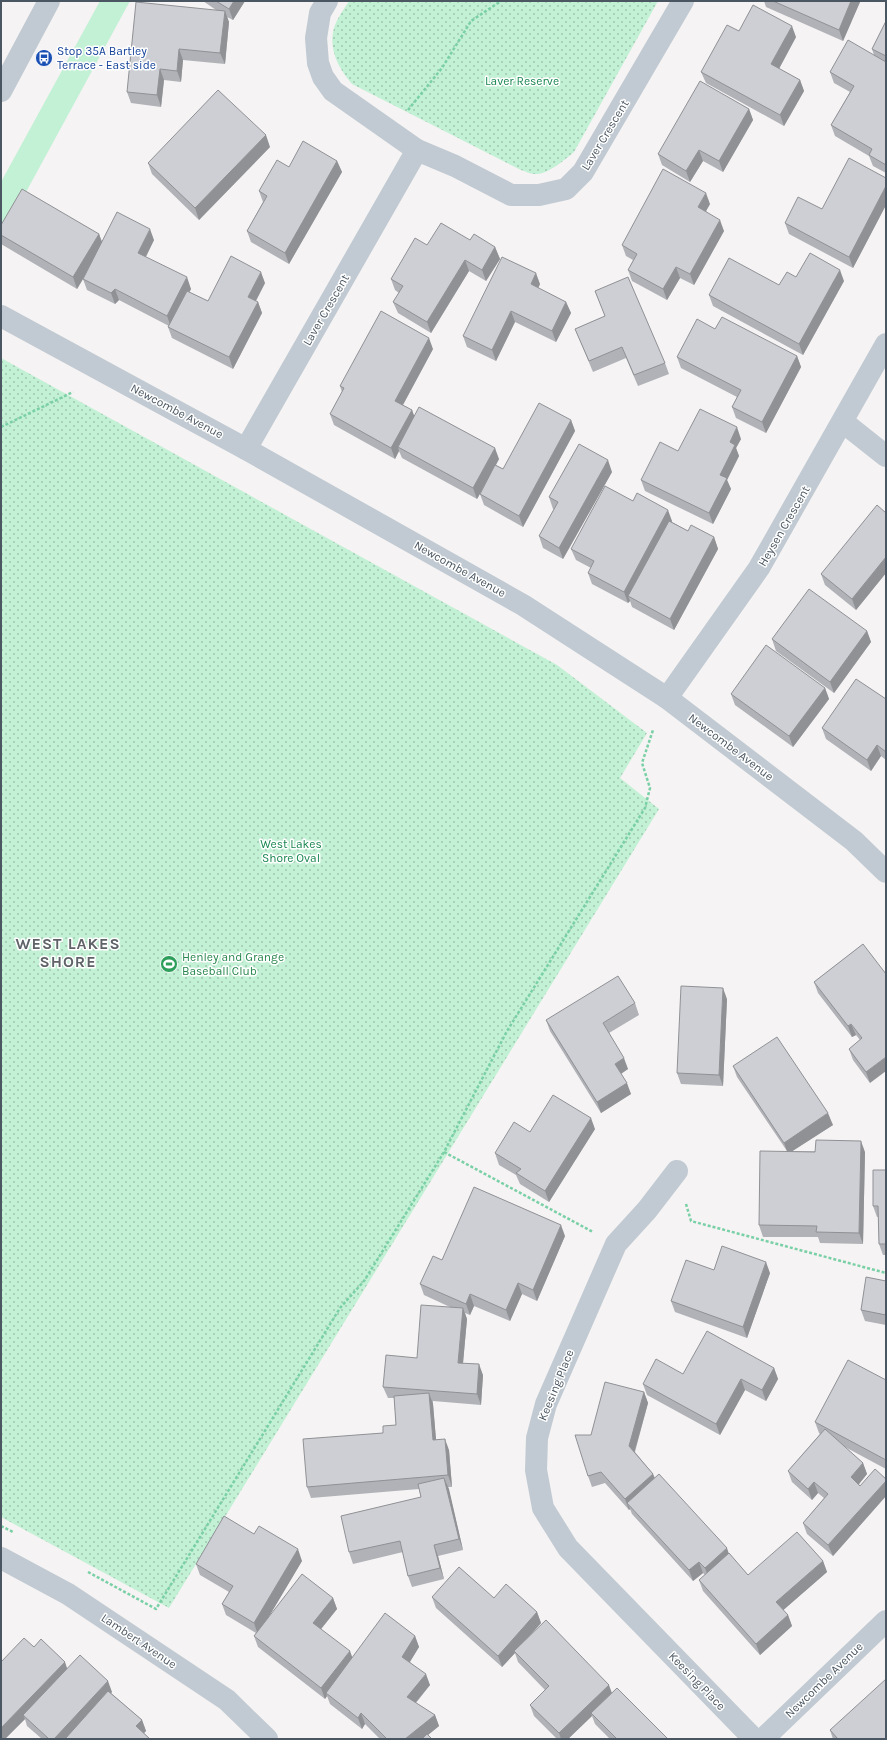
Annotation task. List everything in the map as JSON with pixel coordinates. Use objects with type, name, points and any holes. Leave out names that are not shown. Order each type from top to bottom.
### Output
[{"type":"street","points":[[1,91],[50,1]]},
{"type":"street","name":"Laver Crescent","points":[[327,1],[320,13],[316,38],[318,63],[323,77],[333,91],[417,150],[455,166],[511,195],[539,195],[566,189],[584,172],[683,1]]},
{"type":"street","name":"Laver Crescent","points":[[246,449],[417,150]]},
{"type":"street","name":"Newcombe Avenue","points":[[1,316],[246,449],[523,605],[668,698],[854,841],[886,872]]},
{"type":"street","name":"Heysen Crescent","points":[[668,698],[759,568],[886,344]]},
{"type":"street","points":[[843,422],[886,456]]},
{"type":"street","name":"Keesing Place","points":[[677,1171],[647,1210],[616,1244],[546,1404],[537,1438],[536,1470],[542,1508],[568,1548],[754,1739]]},
{"type":"street","name":"Lambert Avenue","points":[[1,1558],[68,1594],[228,1700],[267,1739]]},
{"type":"street","name":"Newcombe Avenue","points":[[763,1739],[886,1621]]},
{"type":"path","points":[[404,115],[442,68],[471,21],[500,1]]},
{"type":"path","points":[[1,427],[73,392]]},
{"type":"path","points":[[82,1569],[156,1609],[340,1308],[364,1281],[444,1152],[507,1031],[644,808],[650,788],[642,763],[653,730]]},
{"type":"path","points":[[444,1152],[616,1244]]},
{"type":"path","points":[[677,1171],[691,1221],[886,1273]]},
{"type":"path","points":[[1,1526],[14,1533]]},
{"type":"green space","points":[[100,1],[130,1],[1,238],[1,182]]},
{"type":"green space","name":"Laver Reserve","points":[[349,1],[658,1],[574,152],[550,170],[539,174],[531,174],[352,84],[338,64],[332,41],[335,25]]},
{"type":"green space","name":"West Lakes Shore Oval","points":[[1,358],[557,665],[647,733],[620,778],[659,809],[169,1608],[1,1517]]},
{"type":"building","points":[[216,1],[234,1],[229,9]]},
{"type":"building","points":[[773,1],[851,1],[839,30]]},
{"type":"building","points":[[136,2],[225,11],[220,53],[179,49],[177,71],[160,69],[157,95],[127,92]]},
{"type":"building","points":[[753,5],[792,26],[771,64],[800,80],[780,115],[701,72],[727,25],[739,31]]},
{"type":"building","points":[[886,21],[886,56],[872,49]]},
{"type":"building","points":[[848,40],[886,62],[886,165],[869,155],[872,149],[831,125],[854,86],[830,72]]},
{"type":"building","points":[[700,81],[749,109],[719,161],[699,150],[686,171],[658,154]]},
{"type":"building","points":[[218,90],[266,135],[195,208],[148,163]]},
{"type":"building","points":[[303,141],[337,161],[285,253],[247,231],[267,196],[259,191],[277,160],[289,167]]},
{"type":"building","points":[[849,158],[886,178],[886,186],[849,257],[785,223],[798,197],[822,209]]},
{"type":"building","points":[[663,169],[706,193],[698,207],[720,220],[690,274],[676,267],[663,289],[628,270],[637,254],[622,245]]},
{"type":"building","points":[[22,189],[99,234],[73,277],[1,235],[1,225]]},
{"type":"building","points":[[117,212],[150,229],[138,253],[187,277],[167,316],[115,289],[111,293],[83,279]]},
{"type":"building","points":[[441,223],[470,240],[474,234],[495,247],[482,270],[465,260],[427,322],[393,302],[403,286],[391,279],[415,238],[427,245]]},
{"type":"building","points":[[810,253],[840,270],[799,344],[709,295],[729,258],[779,285],[787,272],[796,277]]},
{"type":"building","points":[[231,256],[261,272],[248,297],[258,302],[229,357],[168,327],[187,291],[208,301]]},
{"type":"building","points":[[502,257],[536,273],[531,284],[566,302],[552,331],[511,311],[492,350],[463,336]]},
{"type":"building","points":[[628,277],[665,363],[634,375],[622,347],[589,361],[575,329],[605,316],[595,291]]},
{"type":"building","points":[[381,311],[429,338],[395,401],[412,410],[391,448],[330,414],[344,388],[340,386]]},
{"type":"building","points":[[722,317],[797,356],[762,422],[732,407],[741,390],[677,357],[697,319],[715,329]]},
{"type":"building","points":[[539,403],[571,420],[519,516],[480,494],[495,465],[503,469]]},
{"type":"building","points":[[419,407],[495,448],[473,488],[398,447]]},
{"type":"building","points":[[700,409],[737,427],[730,442],[735,445],[720,475],[727,478],[709,513],[641,480],[660,442],[678,451]]},
{"type":"building","points":[[579,444],[608,460],[559,548],[539,536],[558,502],[549,497]]},
{"type":"building","points":[[605,486],[633,501],[637,493],[668,510],[624,592],[588,573],[594,561],[571,549]]},
{"type":"building","points":[[877,505],[886,513],[886,557],[852,599],[821,574]]},
{"type":"building","points":[[669,521],[688,531],[691,525],[714,537],[670,619],[628,596]]},
{"type":"building","points":[[809,589],[867,631],[830,682],[772,639]]},
{"type":"building","points":[[766,645],[825,688],[789,736],[731,694]]},
{"type":"building","points":[[856,679],[886,699],[886,752],[877,745],[867,760],[822,728]]},
{"type":"building","points":[[863,944],[886,974],[886,1057],[866,1072],[849,1049],[862,1038],[851,1024],[848,1026],[814,982]]},
{"type":"building","points":[[618,976],[635,1003],[603,1023],[624,1058],[615,1064],[627,1083],[597,1102],[546,1020]]},
{"type":"building","points":[[681,986],[723,988],[719,1075],[677,1073]]},
{"type":"building","points":[[777,1037],[828,1113],[784,1143],[733,1066]]},
{"type":"building","points":[[553,1095],[591,1118],[545,1191],[516,1173],[521,1169],[495,1153],[514,1122],[530,1132]]},
{"type":"building","points":[[816,1140],[861,1141],[859,1233],[816,1232],[817,1226],[759,1225],[760,1151],[815,1152]]},
{"type":"building","points":[[873,1170],[886,1170],[886,1244],[879,1244],[878,1206],[873,1206]]},
{"type":"building","points":[[474,1187],[561,1225],[533,1290],[518,1283],[506,1310],[470,1294],[466,1304],[420,1284],[433,1256],[442,1260]]},
{"type":"building","points":[[722,1246],[766,1262],[743,1327],[671,1301],[686,1260],[714,1270]]},
{"type":"building","points":[[866,1277],[886,1281],[886,1315],[861,1310]]},
{"type":"building","points":[[421,1305],[463,1308],[458,1363],[479,1364],[477,1394],[383,1387],[386,1355],[417,1358]]},
{"type":"building","points":[[707,1331],[774,1368],[762,1390],[741,1379],[716,1424],[643,1384],[656,1359],[683,1374]]},
{"type":"building","points":[[848,1360],[886,1380],[886,1460],[815,1422]]},
{"type":"building","points":[[605,1382],[644,1392],[629,1446],[653,1474],[625,1499],[601,1472],[588,1476],[575,1435],[591,1435]]},
{"type":"building","points":[[429,1393],[433,1440],[445,1439],[448,1475],[307,1487],[303,1439],[383,1433],[383,1426],[396,1425],[394,1396]]},
{"type":"building","points":[[825,1429],[863,1463],[851,1477],[860,1486],[875,1469],[886,1479],[886,1481],[828,1545],[803,1523],[828,1494],[814,1482],[808,1489],[788,1471]]},
{"type":"building","points":[[659,1474],[727,1548],[705,1568],[699,1562],[689,1570],[627,1503]]},
{"type":"building","points":[[444,1478],[459,1539],[434,1545],[440,1568],[408,1576],[400,1541],[349,1552],[341,1516],[421,1497],[418,1484]]},
{"type":"building","points":[[224,1516],[254,1534],[259,1526],[298,1549],[254,1623],[222,1604],[233,1586],[196,1564]]},
{"type":"building","points":[[797,1532],[823,1561],[776,1602],[788,1615],[756,1644],[699,1580],[729,1553],[748,1575]]},
{"type":"building","points":[[459,1567],[494,1598],[506,1584],[537,1612],[498,1656],[432,1597]]},
{"type":"building","points":[[302,1574],[333,1598],[313,1623],[350,1651],[321,1688],[254,1636]]},
{"type":"building","points":[[385,1613],[415,1636],[402,1657],[426,1674],[407,1697],[435,1715],[405,1739],[387,1739],[361,1713],[358,1718],[326,1693]]},
{"type":"building","points":[[546,1620],[609,1685],[559,1733],[530,1705],[549,1686],[514,1651]]},
{"type":"building","points":[[24,1638],[34,1647],[41,1639],[65,1662],[1,1728],[1,1662]]},
{"type":"building","points":[[80,1655],[108,1681],[54,1739],[49,1739],[23,1715]]},
{"type":"building","points":[[886,1679],[886,1739],[838,1739],[830,1730]]},
{"type":"building","points":[[617,1688],[668,1739],[617,1739],[591,1713]]},
{"type":"building","points":[[108,1691],[142,1720],[136,1726],[150,1739],[65,1739]]},
{"type":"building","points":[[427,1734],[432,1739],[422,1739]]},
{"type":"place","name":"Stop 35A Bartley Terrace - East side","points":[[44,58]]},
{"type":"place","name":"Henley and Grange Baseball Club","points":[[169,964]]},
{"type":"district","name":"WEST LAKES SHORE","points":[[68,952]]}]
